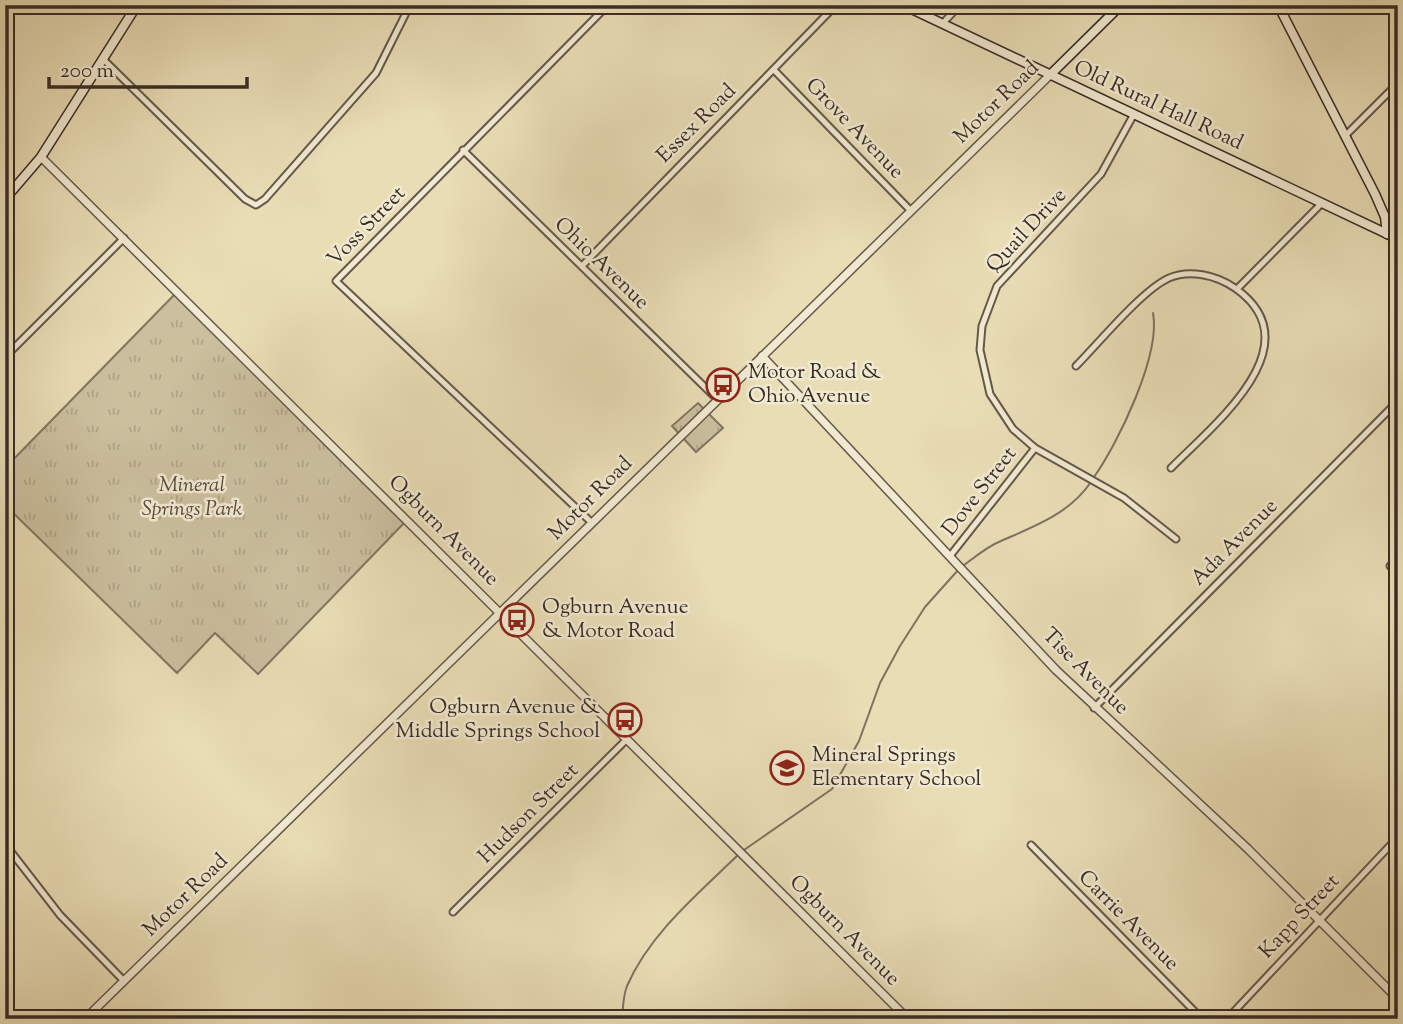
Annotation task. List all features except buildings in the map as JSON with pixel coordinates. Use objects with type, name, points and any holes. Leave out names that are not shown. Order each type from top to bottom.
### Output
[{"type":"main road","points":[[5,199],[41,157],[137,5]]},
{"type":"main road","name":"Old Rural Hall Road","points":[[903,5],[1398,239]]},
{"type":"main road","name":"Motor Road","points":[[1050,75],[1121,5]]},
{"type":"main road","points":[[1281,6],[1385,217],[1387,234]]},
{"type":"street","points":[[103,58],[245,199],[256,205],[265,199],[320,140],[376,73],[410,5]]},
{"type":"street","name":"Voss Street","points":[[591,522],[336,281],[608,5]]},
{"type":"street","name":"Essex Road","points":[[582,266],[836,5]]},
{"type":"street","points":[[942,24],[960,5]]},
{"type":"street","name":"Grove Avenue","points":[[774,70],[911,211]]},
{"type":"street","name":"Motor Road","points":[[85,1019],[1050,75]]},
{"type":"street","points":[[1345,136],[1398,83]]},
{"type":"street","name":"Quail Drive","points":[[1133,114],[1101,174],[1004,277],[988,306],[980,338],[985,380],[1005,420],[1035,448],[1124,498],[1176,539]]},
{"type":"street","name":"Ohio Avenue","points":[[463,150],[718,400]]},
{"type":"street","name":"Ogburn Avenue","points":[[41,157],[908,1019]]},
{"type":"street","points":[[1237,289],[1321,204]]},
{"type":"street","points":[[1387,234],[1398,217]]},
{"type":"street","points":[[5,357],[124,238]]},
{"type":"street","points":[[1076,366],[1140,301],[1168,278],[1195,274],[1221,280],[1237,289],[1252,304],[1263,332],[1263,353],[1257,373],[1233,404],[1171,468]]},
{"type":"street","name":"Tise Avenue","points":[[762,356],[1094,708],[1238,840],[1398,999]]},
{"type":"street","name":"Ada Avenue","points":[[1094,708],[1398,401]]},
{"type":"street","name":"Dove Street","points":[[950,556],[1035,448]]},
{"type":"street","points":[[1390,566],[1398,558]]},
{"type":"street","name":"Hudson Street","points":[[453,912],[627,738]]},
{"type":"street","name":"Kapp Street","points":[[1227,1019],[1398,838]]},
{"type":"street","points":[[5,844],[60,915],[124,981]]},
{"type":"street","points":[[1391,844],[1398,851]]},
{"type":"street","name":"Carrie Avenue","points":[[1031,845],[1202,1019]]},
{"type":"green space","name":"Mineral Springs Park","points":[[176,293],[406,521],[258,674],[215,633],[177,673],[5,505],[5,468]]},
{"type":"green space","points":[[698,403],[723,428],[696,452],[672,426]]},
{"type":"waterway","points":[[1094,477],[1136,398],[1151,352],[1153,313]]},
{"type":"waterway","points":[[964,565],[991,546],[1062,511],[1091,482]]},
{"type":"waterway","points":[[744,850],[832,789],[859,741],[880,683],[900,646],[925,607],[959,569]]},
{"type":"waterway","points":[[622,1019],[627,986],[649,948],[692,899],[740,853]]},
{"type":"place","name":"Motor Road & Ohio Avenue","points":[[723,385]]},
{"type":"place","name":"Ogburn Avenue & Motor Road","points":[[517,620]]},
{"type":"place","name":"Ogburn Avenue & Middle Springs School","points":[[625,720]]},
{"type":"place","name":"Mineral Springs Elementary School","points":[[787,768]]}]
